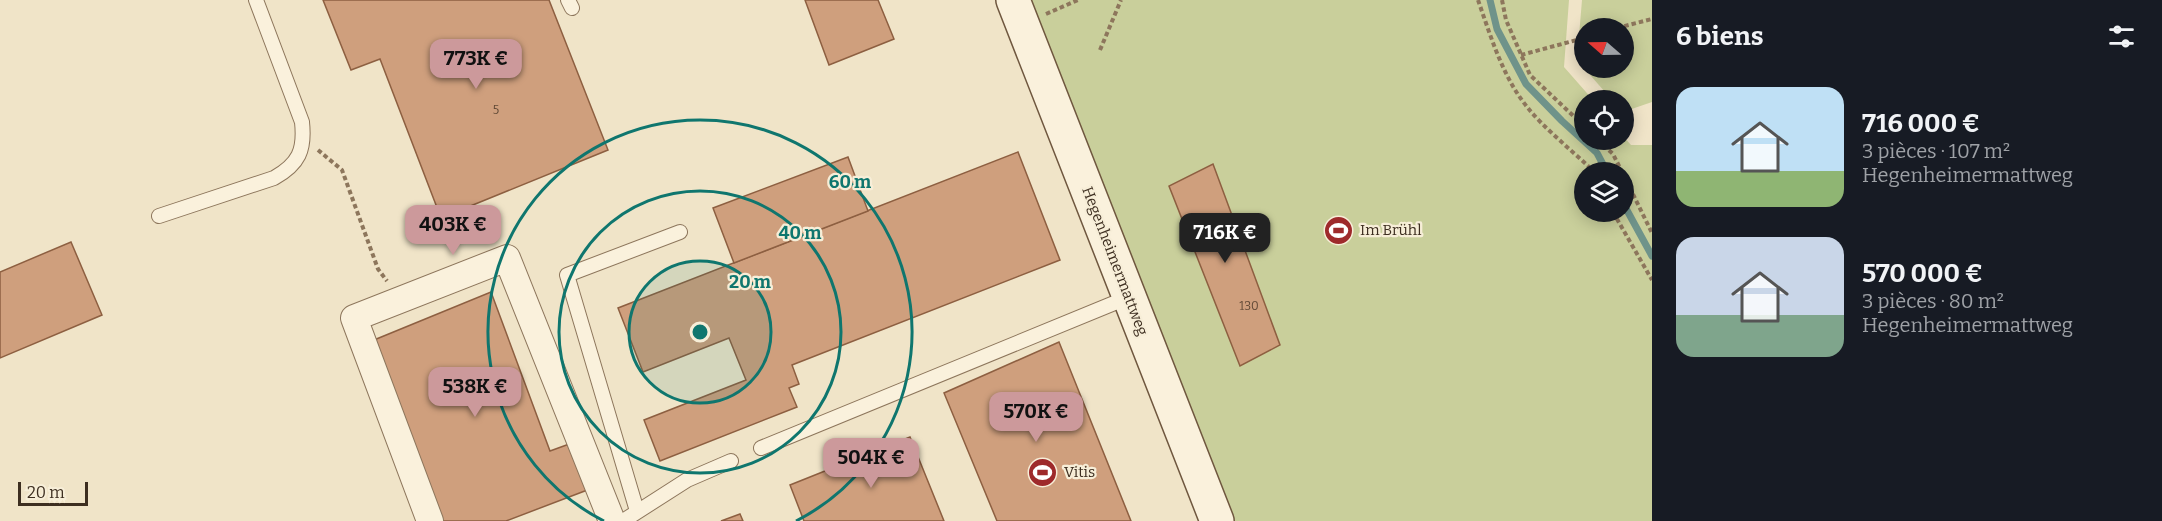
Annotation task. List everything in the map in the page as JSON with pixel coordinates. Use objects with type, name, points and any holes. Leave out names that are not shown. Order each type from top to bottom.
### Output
[{"type":"street","name":"Hegenheimermattweg","points":[[1013,0],[1217,521]]},
{"type":"street","points":[[430,521],[354,318],[507,258],[612,521]]},
{"type":"lane","points":[[159,216],[274,178],[290,169],[297,158],[304,138],[302,123],[256,0]]},
{"type":"lane","points":[[637,512],[567,275],[680,232]]},
{"type":"lane","points":[[761,448],[1129,297]]},
{"type":"lane","points":[[623,521],[687,480],[731,461]]},
{"type":"path","points":[[1100,50],[1121,0]]},
{"type":"path","points":[[1478,0],[1493,44],[1511,82],[1528,109],[1584,162]]},
{"type":"path","points":[[1502,0],[1506,20],[1530,75],[1574,117]]},
{"type":"path","points":[[1634,24],[1652,19]]},
{"type":"path","points":[[1521,55],[1574,41]]},
{"type":"path","points":[[304,138],[342,170],[378,269],[389,285],[408,297]]},
{"type":"path","points":[[1634,196],[1652,233]]},
{"type":"path","points":[[1619,222],[1652,280]]},
{"type":"green space","name":"Im Brühl","points":[[1013,0],[1569,0],[1564,67],[1584,90],[1574,90],[1574,150],[1634,150],[1634,145],[1652,145],[1652,521],[1217,521]]},
{"type":"green space","points":[[1582,0],[1652,0],[1652,102],[1634,108],[1634,90],[1603,90],[1593,78],[1634,78],[1634,18],[1580,18]]},
{"type":"building","points":[[323,0],[549,0],[608,150],[441,218],[380,59],[351,70]]},
{"type":"building","points":[[805,0],[878,0],[894,39],[829,65]]},
{"type":"building","points":[[1018,152],[1060,260],[792,365],[799,384],[789,388],[797,407],[660,461],[644,420],[746,380],[729,338],[643,372],[618,308]]},
{"type":"building","points":[[848,157],[868,211],[734,263],[713,208]]},
{"type":"building","points":[[1213,164],[1280,345],[1240,366],[1169,186]]},
{"type":"building","points":[[71,242],[102,315],[0,358],[0,272]]},
{"type":"building","points":[[491,292],[550,451],[572,443],[590,489],[506,521],[437,521],[427,495],[433,493],[374,340]]},
{"type":"building","points":[[1059,342],[1131,521],[997,521],[944,393]]},
{"type":"building","points":[[910,437],[944,521],[804,521],[790,485]]},
{"type":"building","points":[[740,514],[743,521],[721,521]]},
{"type":"waterway","points":[[1490,0],[1497,29],[1526,84],[1597,153],[1602,162]]},
{"type":"waterway","points":[[1633,222],[1652,256]]},
{"type":"place","name":"Im Brühl","points":[[1339,230]]},
{"type":"place","name":"Vitis","points":[[1043,472]]}]
